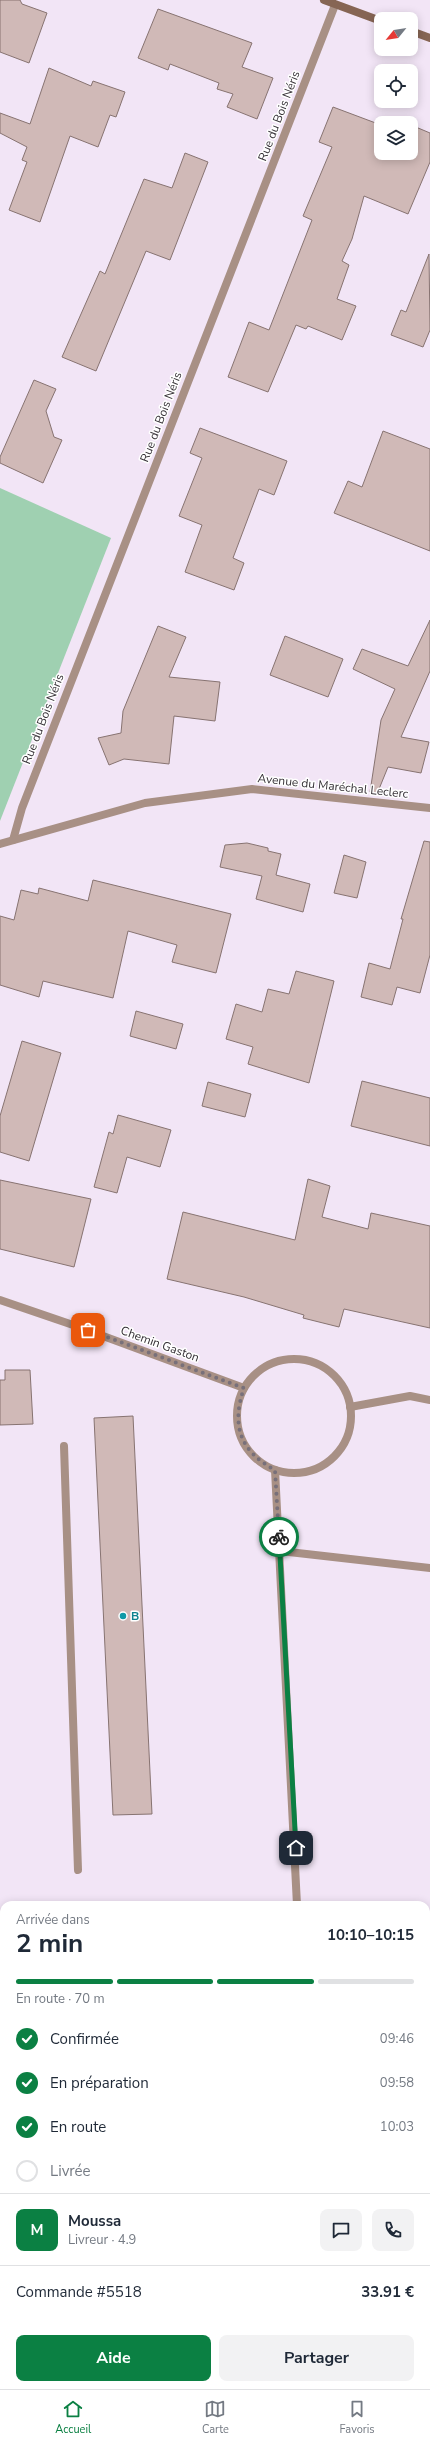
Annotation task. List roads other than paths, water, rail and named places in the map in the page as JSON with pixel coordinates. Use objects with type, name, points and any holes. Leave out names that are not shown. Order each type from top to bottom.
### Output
[{"type":"main road","points":[[324,0],[374,19]]},
{"type":"main road","points":[[418,34],[430,38]]},
{"type":"street","name":"Rue du Bois Néris","points":[[14,840],[24,800],[335,5]]},
{"type":"street","name":"Avenue du Maréchal Leclerc","points":[[0,844],[145,803],[252,789],[430,808]]},
{"type":"street","name":"Chemin Gaston","points":[[0,1300],[76,1326],[244,1388]]},
{"type":"street","points":[[286,1360],[304,1360],[320,1366],[334,1376],[345,1390],[350,1407],[350,1425],[345,1442],[336,1455],[323,1466],[308,1472],[291,1473],[275,1470],[261,1463],[249,1451],[241,1436],[237,1421],[238,1404],[244,1388],[255,1375],[269,1365],[286,1360]]},
{"type":"street","points":[[350,1407],[410,1396],[430,1400]]},
{"type":"street","points":[[64,1446],[78,1870]]},
{"type":"street","points":[[275,1470],[297,1901]]},
{"type":"street","points":[[280,1551],[430,1568]]},
{"type":"place","name":"B","points":[[123,1616]]}]
